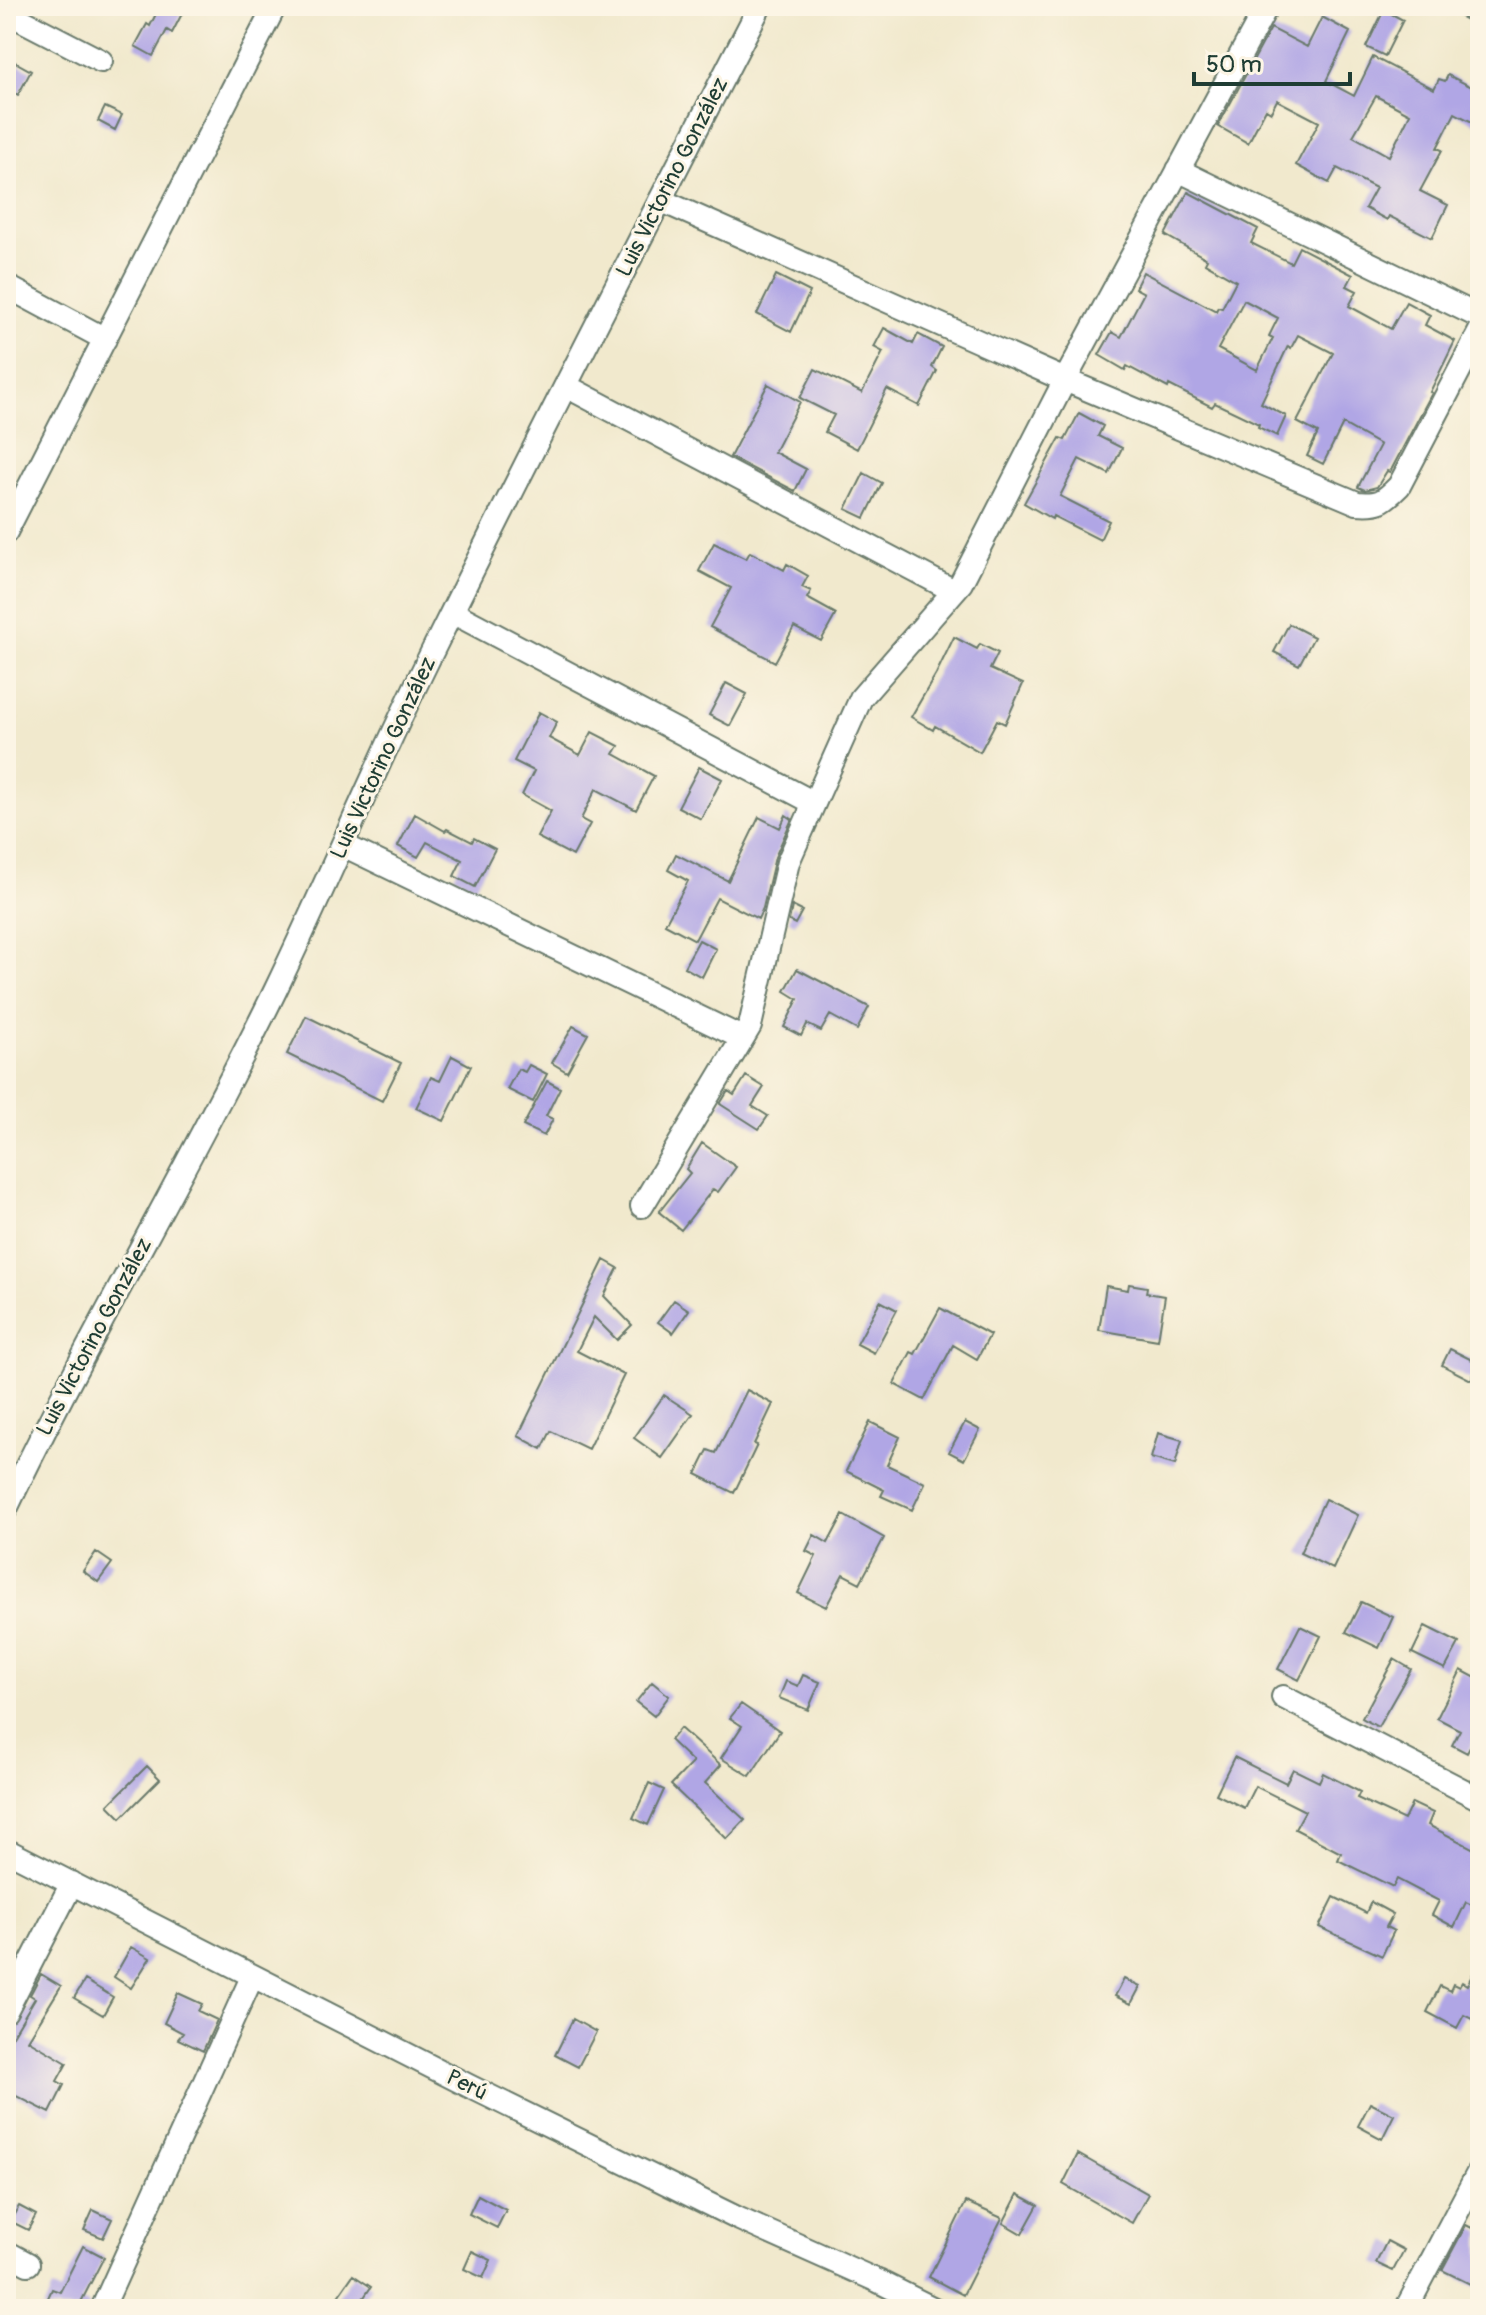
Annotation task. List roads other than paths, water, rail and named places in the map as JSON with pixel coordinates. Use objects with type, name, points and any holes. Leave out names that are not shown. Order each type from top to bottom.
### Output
[{"type":"street","points":[[6,532],[275,6]]},
{"type":"street","name":"Luis Victorino González","points":[[6,1509],[98,1324],[219,1103],[452,612],[760,6]]},
{"type":"street","points":[[642,1206],[750,1026],[788,862],[861,698],[961,583],[1065,380],[1267,6]]},
{"type":"street","points":[[1466,6],[1480,13]]},
{"type":"street","points":[[6,12],[101,61]]},
{"type":"street","points":[[1178,170],[1480,317]]},
{"type":"street","points":[[660,200],[1065,380],[1357,503],[1375,505],[1399,486],[1480,331]]},
{"type":"street","points":[[6,286],[105,339]]},
{"type":"street","points":[[566,386],[954,591]]},
{"type":"street","points":[[452,612],[814,803]]},
{"type":"street","points":[[343,845],[742,1038]]},
{"type":"street","points":[[1283,1697],[1480,1799]]},
{"type":"street","name":"Perú","points":[[6,1850],[469,2086],[934,2309]]},
{"type":"street","points":[[6,2011],[72,1883]]},
{"type":"street","points":[[102,2309],[252,1977]]},
{"type":"street","points":[[1416,2306],[1480,2169]]},
{"type":"street","points":[[6,2252],[28,2264]]}]
